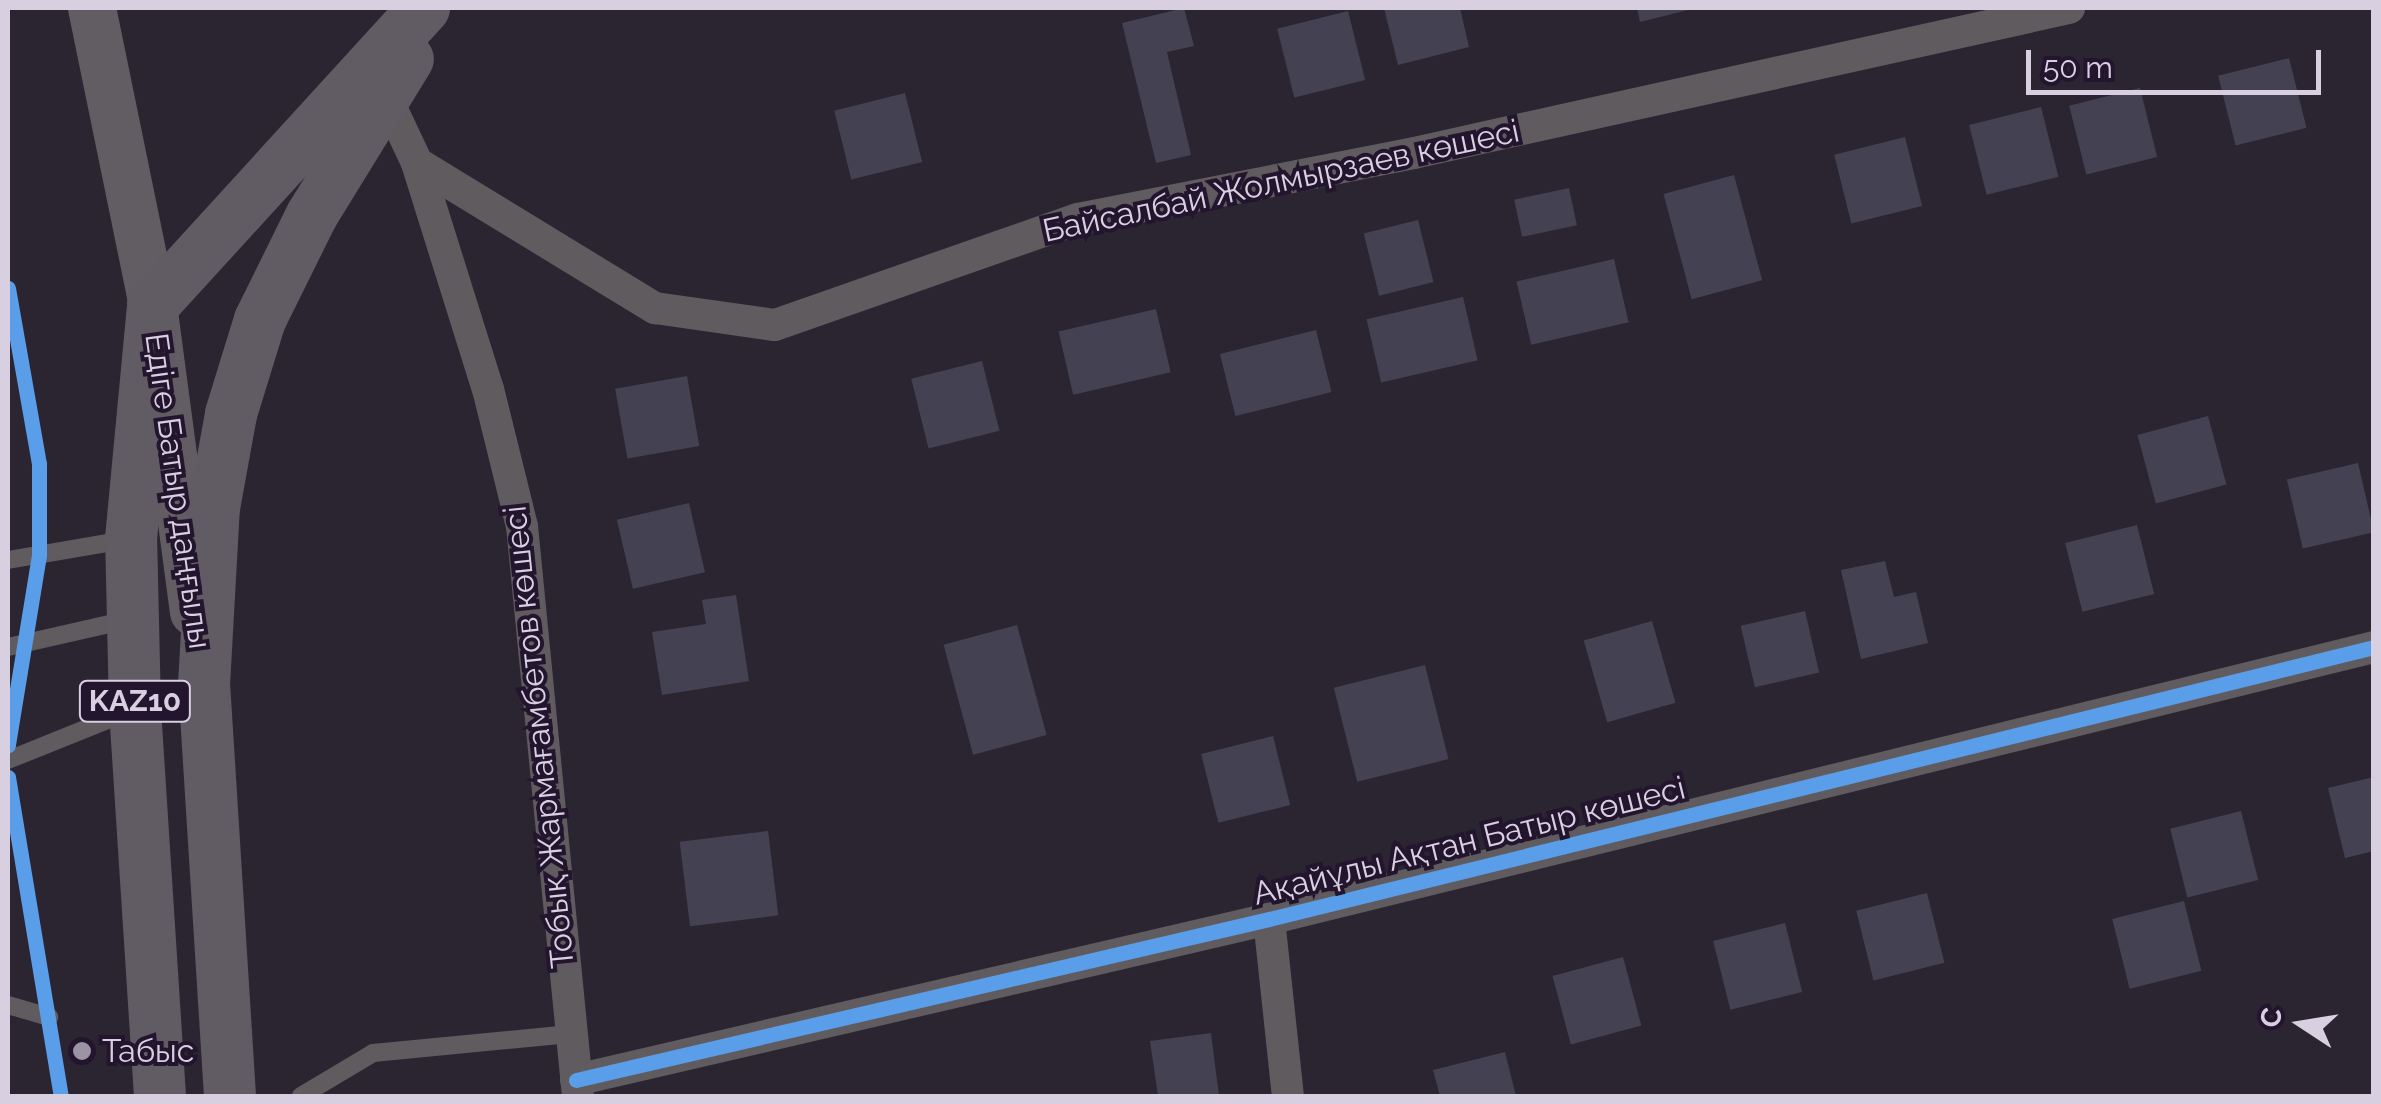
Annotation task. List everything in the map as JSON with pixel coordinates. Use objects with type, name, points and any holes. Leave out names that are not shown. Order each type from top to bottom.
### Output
[{"type":"main road","name":"Едіге Батыр даңғылы","points":[[92,8],[153,305],[204,684],[230,1096]]},
{"type":"main road","points":[[153,305],[424,8]]},
{"type":"main road","name":"KAZ10","points":[[204,684],[214,508],[231,414],[260,320],[312,215],[438,8]]},
{"type":"main road","name":"Едіге Батыр даңғылы","points":[[153,305],[131,539],[135,710],[160,1096]]},
{"type":"street","name":"Байсалбай Жолмырзаев көшесі","points":[[417,163],[655,308],[775,325],[1078,219],[1414,153],[2069,8]]},
{"type":"street","name":"Тобық Жармағамбетов көшесі","points":[[386,97],[417,163],[488,389],[522,526],[577,1088]]},
{"type":"street","name":"Ақайұлы Ақтан Батыр көшесі","points":[[577,1088],[2374,647]]},
{"type":"street","points":[[1269,919],[1288,1096]]},
{"type":"lane","points":[[8,560],[131,539]]},
{"type":"lane","points":[[8,648],[133,618]]},
{"type":"lane","points":[[8,760],[135,710]]},
{"type":"lane","points":[[8,1005],[49,1016]]},
{"type":"lane","points":[[300,1096],[373,1053],[570,1034]]},
{"type":"building","points":[[1184,8],[1194,46],[1167,52],[1191,155],[1156,163],[1122,23]]},
{"type":"building","points":[[1384,8],[1460,8],[1469,47],[1398,65]]},
{"type":"building","points":[[1637,8],[1692,8],[1692,9],[1640,22]]},
{"type":"building","points":[[1348,11],[1365,80],[1294,98],[1277,29]]},
{"type":"building","points":[[2289,58],[2306,128],[2236,146],[2218,76]]},
{"type":"building","points":[[2140,88],[2157,157],[2086,175],[2069,106]]},
{"type":"building","points":[[905,93],[922,162],[851,180],[834,111]]},
{"type":"building","points":[[2041,107],[2058,177],[1987,195],[1969,125]]},
{"type":"building","points":[[1905,137],[1922,206],[1851,224],[1834,155]]},
{"type":"building","points":[[1734,175],[1762,280],[1692,299],[1663,194]]},
{"type":"building","points":[[1569,188],[1577,225],[1522,237],[1514,200]]},
{"type":"building","points":[[1418,220],[1433,282],[1379,296],[1364,234]]},
{"type":"building","points":[[1614,259],[1629,322],[1531,345],[1517,281]]},
{"type":"building","points":[[1463,297],[1478,360],[1381,383],[1367,319]]},
{"type":"building","points":[[1156,309],[1171,372],[1073,395],[1059,331]]},
{"type":"building","points":[[1316,330],[1331,392],[1235,416],[1220,354]]},
{"type":"building","points":[[982,361],[999,431],[929,449],[911,379]]},
{"type":"building","points":[[687,376],[699,446],[627,459],[615,389]]},
{"type":"building","points":[[2208,416],[2226,485],[2156,503],[2137,435]]},
{"type":"building","points":[[2358,463],[2374,532],[2303,549],[2287,479]]},
{"type":"building","points":[[689,503],[705,572],[633,589],[617,520]]},
{"type":"building","points":[[2137,525],[2154,594],[2082,612],[2065,543]]},
{"type":"building","points":[[1885,561],[1894,597],[1916,592],[1928,643],[1861,659],[1841,570]]},
{"type":"building","points":[[736,595],[749,681],[662,695],[652,632],[706,624],[702,600]]},
{"type":"building","points":[[1805,611],[1819,672],[1755,687],[1741,626]]},
{"type":"building","points":[[1652,621],[1675,703],[1607,722],[1584,641]]},
{"type":"building","points":[[1017,625],[1047,735],[973,755],[944,645]]},
{"type":"building","points":[[1425,665],[1448,759],[1357,782],[1334,688]]},
{"type":"building","points":[[1273,736],[1290,805],[1218,823],[1201,754]]},
{"type":"building","points":[[2374,777],[2374,851],[2345,858],[2328,788]]},
{"type":"building","points":[[2241,811],[2258,880],[2187,898],[2170,829]]},
{"type":"building","points":[[768,831],[778,915],[690,926],[680,842]]},
{"type":"building","points":[[1927,893],[1944,963],[1874,981],[1856,911]]},
{"type":"building","points":[[2184,901],[2201,971],[2130,989],[2112,919]]},
{"type":"building","points":[[1785,923],[1802,992],[1730,1010],[1713,941]]},
{"type":"building","points":[[1623,957],[1641,1026],[1571,1044],[1552,976]]},
{"type":"building","points":[[1211,1033],[1219,1096],[1158,1096],[1150,1041]]},
{"type":"building","points":[[1505,1052],[1516,1096],[1440,1096],[1433,1070]]},
{"type":"cycle path","points":[[8,288],[39,464],[39,555],[8,745]]},
{"type":"cycle path","points":[[576,1080],[1269,919],[2374,647]]},
{"type":"cycle path","points":[[8,777],[61,1096]]},
{"type":"place","name":"Табыс","points":[[82,1051]]}]
